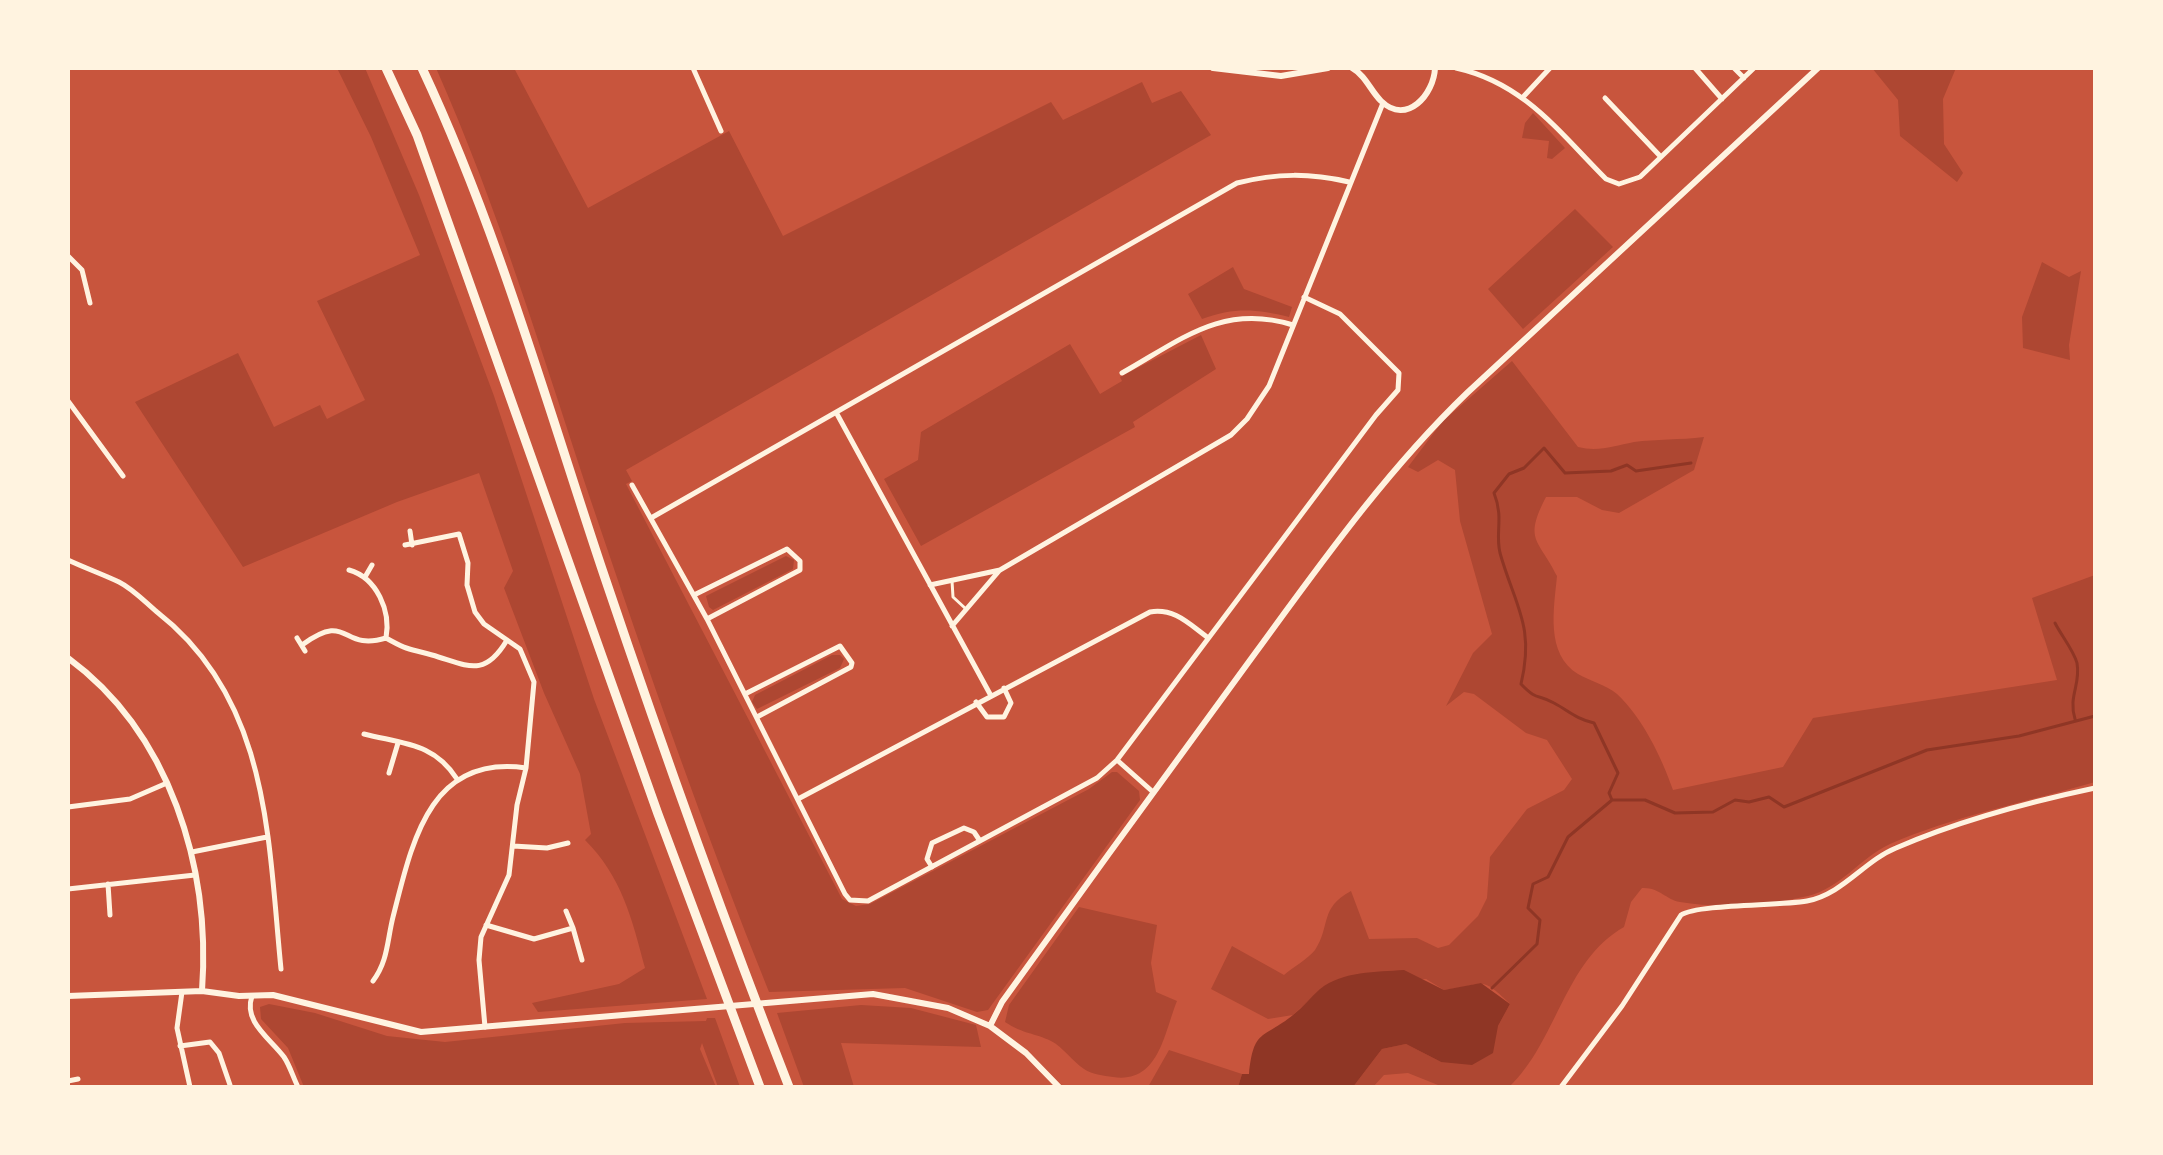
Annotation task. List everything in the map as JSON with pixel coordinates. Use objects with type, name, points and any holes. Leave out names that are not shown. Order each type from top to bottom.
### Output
[{"type":"highway","points":[[386,68],[417,135],[627,730],[760,1087]]},
{"type":"highway","points":[[422,68],[443,113],[535,365],[659,734],[789,1087]]},
{"type":"street","points":[[693,68],[721,131]]},
{"type":"street","points":[[1213,68],[1281,76],[1328,68]]},
{"type":"street","points":[[1352,68],[1362,75],[1383,103],[1397,108],[1413,108],[1425,100],[1433,87],[1435,68],[1445,68]]},
{"type":"street","points":[[1456,68],[1476,73],[1524,96],[1606,179],[1619,184],[1640,177],[1754,68]]},
{"type":"street","points":[[1524,96],[1550,68]]},
{"type":"street","points":[[1695,68],[1722,99]]},
{"type":"street","points":[[1734,68],[1744,78]]},
{"type":"street","points":[[990,1026],[1002,1002],[1288,609],[1436,422],[1818,68]]},
{"type":"street","points":[[1605,98],[1661,157]]},
{"type":"street","points":[[930,585],[1000,570],[1231,435],[1247,419],[1269,386],[1383,103]]},
{"type":"street","points":[[651,518],[1237,183],[1270,175],[1313,174],[1349,182]]},
{"type":"street","points":[[68,256],[82,270],[90,303]]},
{"type":"street","points":[[632,485],[707,619],[850,900],[868,901],[1097,778],[1117,760],[1207,637],[1398,390],[1399,373],[1340,314],[1304,297]]},
{"type":"street","points":[[1122,373],[1209,323],[1271,318],[1293,325]]},
{"type":"street","points":[[68,401],[123,476]]},
{"type":"street","points":[[68,419],[77,413]]},
{"type":"street","points":[[837,414],[990,694]]},
{"type":"street","points":[[456,524],[468,563],[467,585],[475,612],[484,624],[523,653],[534,682],[526,768],[509,875],[486,925],[479,960],[485,1027]]},
{"type":"street","points":[[410,531],[408,545],[459,534]]},
{"type":"street","points":[[694,595],[787,549],[800,561],[800,570],[707,619]]},
{"type":"street","points":[[68,560],[121,583],[183,632],[228,690],[253,754],[267,837],[281,969]]},
{"type":"street","points":[[365,577],[372,565]]},
{"type":"street","points":[[349,570],[365,577],[388,613],[386,638]]},
{"type":"street","points":[[952,626],[1000,570]]},
{"type":"street","points":[[798,799],[990,694],[1150,612],[1163,610],[1175,613],[1207,637]]},
{"type":"street","points":[[297,638],[304,648],[330,629],[362,642],[386,638],[408,651],[469,667],[490,661],[507,640]]},
{"type":"street","points":[[745,694],[840,646],[852,663],[851,667],[757,717]]},
{"type":"street","points":[[68,658],[124,707],[168,783],[192,852],[196,875],[202,991]]},
{"type":"street","points":[[976,702],[987,717],[1004,717],[1011,703],[1004,688]]},
{"type":"street","points":[[364,734],[432,751],[445,761],[457,779]]},
{"type":"street","points":[[389,773],[398,742]]},
{"type":"street","points":[[1117,760],[1153,792]]},
{"type":"street","points":[[373,981],[385,958],[392,921],[424,819],[438,795],[457,779],[497,765],[526,768]]},
{"type":"street","points":[[68,807],[130,799],[168,783]]},
{"type":"street","points":[[1561,1087],[1622,1006],[1681,915],[1690,909],[1757,908],[1812,900],[1848,883],[1892,849],[2020,808],[2095,788]]},
{"type":"street","points":[[932,867],[927,859],[932,843],[964,828],[974,832],[980,841]]},
{"type":"street","points":[[556,835],[558,845]]},
{"type":"street","points":[[192,852],[267,837]]},
{"type":"street","points":[[513,846],[568,843]]},
{"type":"street","points":[[68,889],[196,875]]},
{"type":"street","points":[[108,884],[110,915]]},
{"type":"street","points":[[566,911],[582,960]]},
{"type":"street","points":[[486,925],[534,939],[573,928]]},
{"type":"street","points":[[68,996],[202,991],[288,997],[410,1031],[847,994],[895,996],[948,1008],[990,1026],[1026,1053],[1059,1087]]},
{"type":"street","points":[[182,992],[177,1028],[190,1087]]},
{"type":"street","points":[[252,996],[249,1006],[252,1018],[283,1056],[298,1087]]},
{"type":"street","points":[[180,1046],[206,1042],[216,1046],[230,1085]]},
{"type":"street","points":[[68,1081],[78,1079]]},
{"type":"lane","points":[[952,581],[953,597],[966,609]]},
{"type":"shaded area","points":[[337,68],[365,68],[419,195],[494,396],[594,699],[707,999],[538,1012],[532,1003],[619,984],[645,968],[617,884],[585,840],[591,834],[580,774],[544,693],[504,588],[513,571],[479,473],[397,502],[243,567],[135,402],[238,353],[274,427],[320,405],[327,419],[365,400],[317,301],[420,255],[371,137]]},
{"type":"shaded area","points":[[436,68],[514,68],[588,208],[729,131],[783,236],[1051,102],[1063,120],[1142,82],[1152,103],[1181,91],[1211,135],[626,470],[632,481],[626,484],[842,899],[856,906],[870,904],[1089,789],[1112,772],[1117,772],[1139,791],[1140,800],[988,1010],[977,1012],[905,988],[769,992],[656,690],[500,231]]},
{"type":"shaded area","points":[[1872,68],[1956,68],[1943,99],[1944,144],[1963,173],[1957,182],[1900,136],[1898,100]]},
{"type":"shaded area","points":[[1533,113],[1565,148],[1552,159],[1547,158],[1549,141],[1522,138],[1525,123]]},
{"type":"shaded area","points":[[1575,209],[1613,247],[1523,329],[1488,289]]},
{"type":"shaded area","points":[[2042,262],[2069,277],[2081,271],[2069,345],[2070,360],[2023,348],[2022,317]]},
{"type":"shaded area","points":[[1233,267],[1244,289],[1292,307],[1289,317],[1246,310],[1202,319],[1188,294]]},
{"type":"shaded area","points":[[1201,335],[1216,369],[1133,422],[1135,427],[921,546],[884,479],[918,460],[921,432],[1070,344],[1100,394],[1122,381],[1120,377]]},
{"type":"shaded area","points":[[1512,361],[1578,447],[1599,449],[1642,441],[1704,437],[1694,470],[1619,513],[1602,510],[1577,497],[1546,497],[1535,523],[1536,539],[1557,576],[1554,630],[1560,655],[1578,674],[1613,691],[1626,703],[1650,739],[1673,790],[1783,767],[1813,718],[2057,680],[2032,598],[2095,575],[2095,782],[1914,834],[1890,844],[1831,886],[1808,896],[1728,906],[1680,902],[1653,889],[1642,888],[1631,902],[1624,927],[1587,960],[1539,1048],[1509,1087],[1443,1087],[1408,1073],[1384,1075],[1373,1087],[1353,1087],[1382,1049],[1406,1044],[1441,1062],[1498,1026],[1510,1004],[1486,985],[1474,984],[1444,990],[1426,979],[1323,987],[1293,1015],[1268,1019],[1211,989],[1232,946],[1284,975],[1315,950],[1334,904],[1351,891],[1369,939],[1417,938],[1438,948],[1449,945],[1478,916],[1487,898],[1490,857],[1527,809],[1564,790],[1572,779],[1547,740],[1526,733],[1474,694],[1464,692],[1446,706],[1473,653],[1492,634],[1460,521],[1455,470],[1438,460],[1418,472],[1408,467],[1442,422]]},
{"type":"shaded area","points":[[786,556],[794,560],[793,569],[713,610],[709,607],[706,596]]},
{"type":"shaded area","points":[[832,655],[840,655],[844,659],[840,668],[757,709],[752,702],[755,695]]},
{"type":"shaded area","points":[[1079,907],[1157,925],[1151,963],[1156,992],[1177,1001],[1157,1054],[1141,1073],[1113,1077],[1087,1071],[1045,1038],[1005,1022],[1009,1005]]},
{"type":"shaded area","points":[[1404,970],[1444,990],[1481,983],[1510,1004],[1498,1026],[1493,1053],[1472,1065],[1441,1062],[1406,1044],[1382,1049],[1353,1087],[1238,1087],[1242,1074],[1249,1074],[1254,1049],[1261,1037],[1293,1015],[1320,989],[1349,976]]},
{"type":"shaded area","points":[[269,1004],[315,1013],[387,1036],[445,1042],[625,1023],[706,1021],[707,1018],[715,1018],[740,1087],[718,1087],[702,1043],[700,1049],[716,1087],[304,1087],[288,1048],[261,1019],[260,1007]]},
{"type":"shaded area","points":[[861,1005],[911,1008],[976,1025],[981,1047],[841,1043],[854,1087],[804,1087],[777,1013]]},
{"type":"shaded area","points":[[1169,1050],[1242,1074],[1238,1087],[1148,1087]]},
{"type":"waterway","points":[[1612,800],[1609,793],[1618,773],[1594,723],[1534,695],[1521,684],[1526,647],[1524,631],[1500,553],[1494,493],[1509,474],[1524,468],[1544,448],[1565,473],[1611,471],[1627,465],[1636,471],[1691,463]]},
{"type":"waterway","points":[[2055,623],[2077,663],[2073,704],[2075,719]]},
{"type":"waterway","points":[[1492,988],[1537,944],[1540,920],[1528,908],[1533,884],[1548,877],[1568,837],[1612,800],[1645,800],[1675,813],[1713,812],[1735,800],[1749,802],[1769,797],[1784,807],[1927,750],[2019,736],[2095,716]]}]
